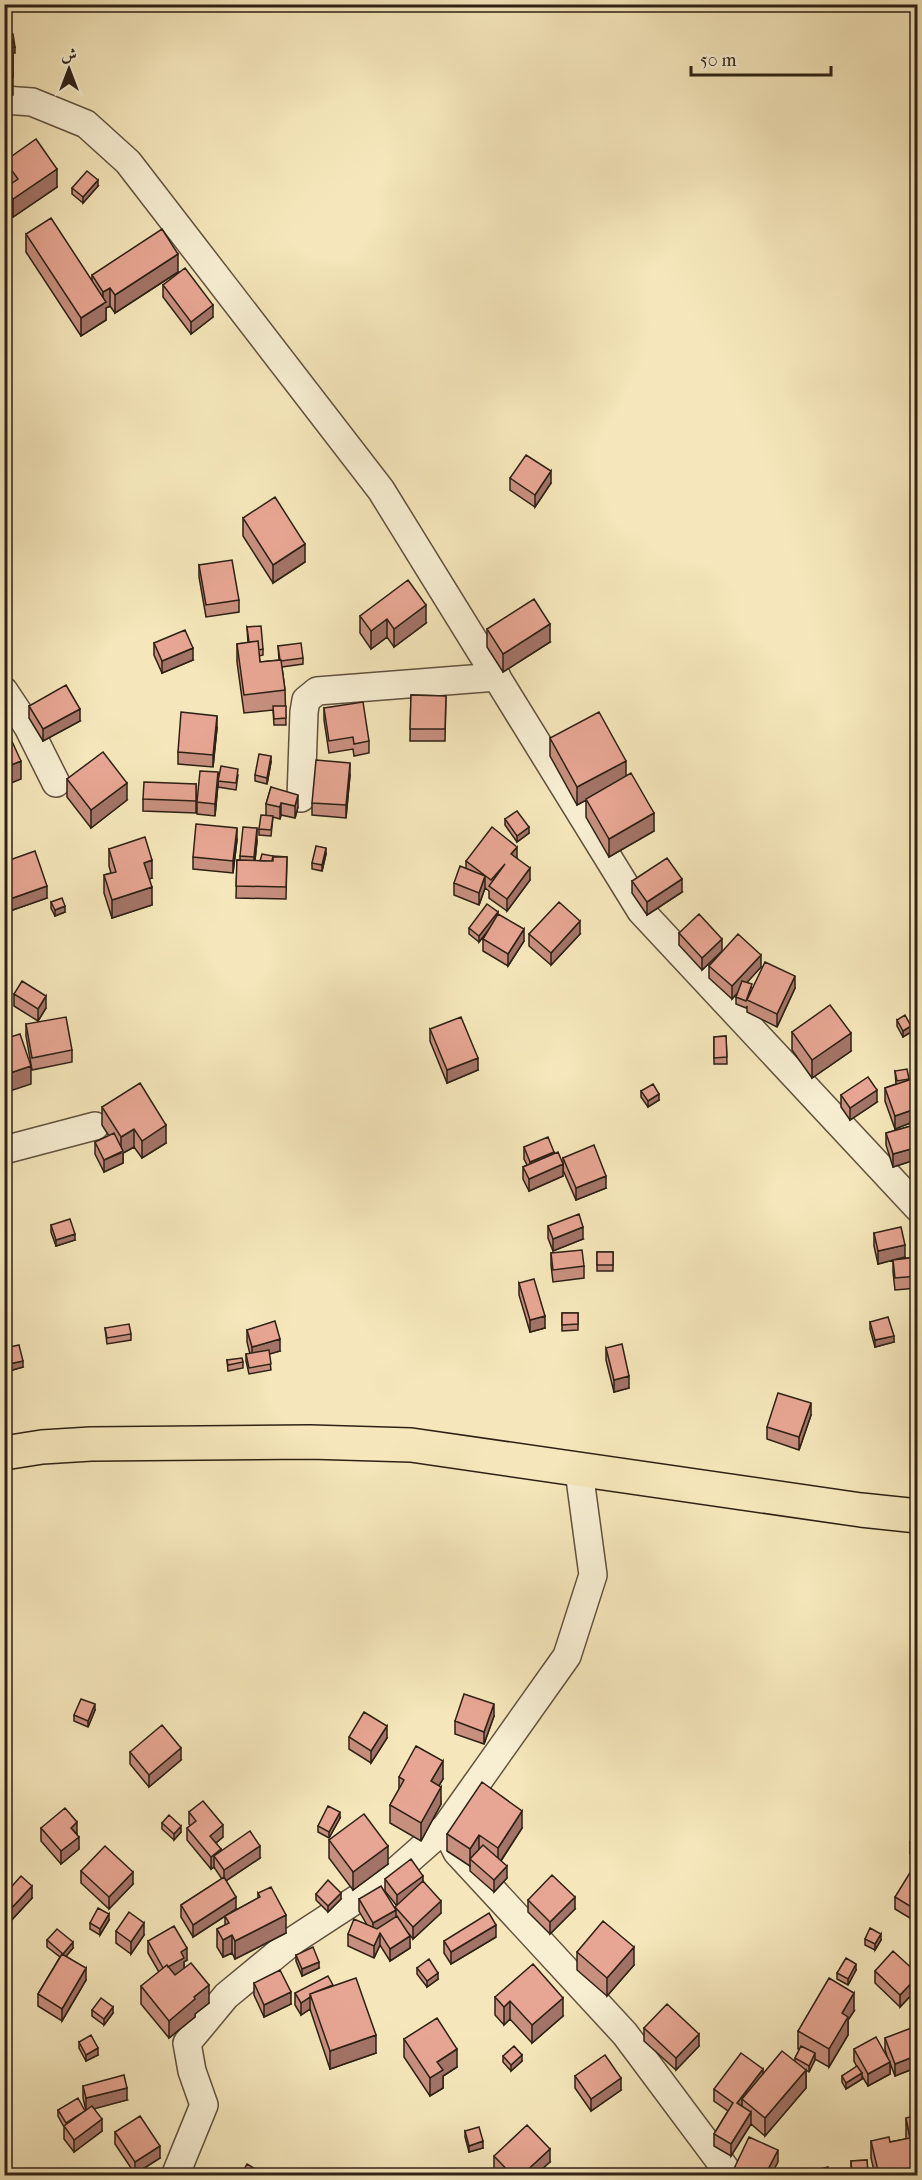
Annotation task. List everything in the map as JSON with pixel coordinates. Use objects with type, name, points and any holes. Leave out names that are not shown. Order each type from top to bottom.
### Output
[{"type":"main road","points":[[4,1453],[42,1447],[91,1444],[361,1443],[411,1445],[579,1471],[918,1516]]},
{"type":"street","points":[[4,100],[32,102],[86,124],[129,162],[381,490],[641,910],[918,1208]]},
{"type":"street","points":[[301,798],[304,712],[306,700],[317,691],[497,677]]},
{"type":"street","points":[[4,692],[28,727],[56,783]]},
{"type":"street","points":[[4,1150],[95,1126]]},
{"type":"street","points":[[175,2175],[204,2105],[192,2071],[187,2043],[226,1996],[294,1940],[386,1880],[445,1828],[567,1656],[593,1575],[579,1471]]},
{"type":"street","points":[[445,1828],[457,1852],[625,2034],[731,2175]]},
{"type":"building","points":[[13,34],[15,47],[13,47],[13,40],[4,40],[4,35]]},
{"type":"building","points":[[4,40],[13,40],[13,77],[4,77]]},
{"type":"building","points":[[36,139],[57,169],[13,199],[5,188],[18,179],[5,161]]},
{"type":"building","points":[[87,171],[98,180],[83,197],[72,188]]},
{"type":"building","points":[[51,218],[106,302],[81,318],[26,234]]},
{"type":"building","points":[[162,229],[178,254],[115,295],[110,288],[103,292],[92,275]]},
{"type":"building","points":[[185,268],[213,305],[191,322],[163,285]]},
{"type":"building","points":[[526,455],[551,471],[535,495],[510,478]]},
{"type":"building","points":[[275,497],[305,544],[273,565],[243,518]]},
{"type":"building","points":[[232,560],[239,600],[206,605],[199,565]]},
{"type":"building","points":[[408,580],[426,605],[394,629],[387,619],[371,631],[360,616]]},
{"type":"building","points":[[534,599],[550,624],[503,654],[487,629]]},
{"type":"building","points":[[261,626],[263,649],[259,650],[258,641],[249,642],[247,627]]},
{"type":"building","points":[[185,630],[193,648],[162,661],[154,643]]},
{"type":"building","points":[[258,641],[260,662],[281,660],[285,690],[244,695],[237,644]]},
{"type":"building","points":[[301,643],[303,658],[280,660],[278,646]]},
{"type":"building","points":[[66,685],[80,709],[43,729],[29,706]]},
{"type":"building","points":[[411,695],[446,696],[445,729],[410,729]]},
{"type":"building","points":[[363,702],[369,741],[354,744],[353,737],[329,741],[324,708]]},
{"type":"building","points":[[273,706],[286,706],[286,718],[274,719]]},
{"type":"building","points":[[181,712],[217,716],[213,755],[178,752]]},
{"type":"building","points":[[599,712],[626,761],[577,787],[550,738]]},
{"type":"building","points":[[4,724],[21,761],[4,768]]},
{"type":"building","points":[[103,752],[127,783],[91,810],[67,779]]},
{"type":"building","points":[[259,754],[271,756],[267,778],[255,775]]},
{"type":"building","points":[[316,760],[350,763],[346,805],[312,803]]},
{"type":"building","points":[[221,766],[238,769],[236,783],[218,781]]},
{"type":"building","points":[[200,771],[218,772],[215,804],[197,802]]},
{"type":"building","points":[[631,773],[654,813],[609,839],[586,799]]},
{"type":"building","points":[[144,782],[196,784],[196,801],[143,799]]},
{"type":"building","points":[[271,787],[298,795],[295,806],[281,803],[280,807],[266,804]]},
{"type":"building","points":[[517,811],[529,827],[517,836],[505,819]]},
{"type":"building","points":[[261,815],[273,816],[271,830],[259,829]]},
{"type":"building","points":[[196,824],[237,828],[233,861],[193,857]]},
{"type":"building","points":[[243,827],[257,828],[254,857],[240,856]]},
{"type":"building","points":[[492,827],[517,847],[511,854],[530,868],[507,899],[489,886],[505,864],[491,880],[466,861]]},
{"type":"building","points":[[145,837],[152,860],[144,863],[152,887],[112,900],[104,875],[116,872],[109,849]]},
{"type":"building","points":[[316,846],[326,848],[322,865],[312,863]]},
{"type":"building","points":[[35,851],[47,886],[7,900],[4,893],[4,862]]},
{"type":"building","points":[[262,854],[273,856],[272,861],[260,861]]},
{"type":"building","points":[[273,857],[287,857],[286,887],[236,886],[237,860],[273,861]]},
{"type":"building","points":[[667,858],[682,879],[647,902],[632,881]]},
{"type":"building","points":[[460,866],[485,876],[479,893],[454,883]]},
{"type":"building","points":[[62,898],[65,906],[55,910],[51,902]]},
{"type":"building","points":[[559,902],[580,921],[551,953],[529,934]]},
{"type":"building","points":[[487,904],[498,912],[479,936],[469,928]]},
{"type":"building","points":[[498,914],[524,929],[508,954],[483,939]]},
{"type":"building","points":[[699,914],[722,939],[702,958],[679,933]]},
{"type":"building","points":[[738,934],[761,955],[732,986],[709,966]]},
{"type":"building","points":[[765,962],[795,976],[777,1014],[747,1000]]},
{"type":"building","points":[[22,981],[46,996],[38,1009],[14,994]]},
{"type":"building","points":[[742,981],[752,984],[746,1001],[736,997]]},
{"type":"building","points":[[830,1005],[851,1033],[812,1060],[792,1032]]},
{"type":"building","points":[[905,1015],[911,1026],[903,1031],[897,1020]]},
{"type":"building","points":[[66,1017],[72,1050],[32,1058],[26,1024]]},
{"type":"building","points":[[461,1017],[478,1058],[447,1070],[430,1029]]},
{"type":"building","points":[[20,1034],[31,1066],[4,1075],[4,1039]]},
{"type":"building","points":[[726,1036],[727,1057],[714,1058],[714,1037]]},
{"type":"building","points":[[907,1069],[909,1079],[897,1081],[895,1071]]},
{"type":"building","points":[[868,1077],[877,1090],[850,1108],[841,1095]]},
{"type":"building","points":[[915,1078],[918,1085],[918,1108],[895,1116],[885,1088]]},
{"type":"building","points":[[140,1083],[166,1125],[142,1141],[134,1129],[121,1137],[102,1107]]},
{"type":"building","points":[[653,1084],[659,1094],[648,1101],[641,1091]]},
{"type":"building","points":[[918,1124],[918,1147],[893,1154],[886,1133]]},
{"type":"building","points":[[114,1133],[123,1151],[104,1160],[95,1142]]},
{"type":"building","points":[[548,1137],[554,1152],[530,1162],[524,1147]]},
{"type":"building","points":[[594,1145],[606,1176],[576,1188],[563,1158]]},
{"type":"building","points":[[558,1152],[563,1164],[529,1179],[523,1167]]},
{"type":"building","points":[[579,1214],[583,1227],[553,1239],[548,1226]]},
{"type":"building","points":[[70,1219],[75,1234],[56,1240],[51,1225]]},
{"type":"building","points":[[901,1227],[905,1245],[878,1251],[874,1233]]},
{"type":"building","points":[[582,1250],[584,1266],[553,1270],[551,1253]]},
{"type":"building","points":[[597,1252],[613,1252],[613,1265],[597,1265]]},
{"type":"building","points":[[918,1257],[918,1276],[895,1278],[893,1260]]},
{"type":"building","points":[[534,1279],[545,1316],[530,1320],[519,1283]]},
{"type":"building","points":[[562,1313],[578,1313],[578,1324],[562,1325]]},
{"type":"building","points":[[888,1317],[894,1336],[875,1340],[870,1322]]},
{"type":"building","points":[[275,1321],[280,1339],[252,1347],[247,1330]]},
{"type":"building","points":[[129,1324],[131,1334],[107,1338],[105,1328]]},
{"type":"building","points":[[622,1344],[629,1376],[614,1380],[606,1348]]},
{"type":"building","points":[[19,1345],[23,1361],[9,1364],[5,1348]]},
{"type":"building","points":[[269,1350],[271,1364],[249,1368],[246,1354]]},
{"type":"building","points":[[242,1358],[243,1362],[228,1365],[227,1360]]},
{"type":"building","points":[[778,1393],[811,1403],[799,1437],[767,1427]]},
{"type":"building","points":[[464,1694],[494,1704],[484,1732],[455,1721]]},
{"type":"building","points":[[81,1699],[95,1704],[88,1721],[74,1715]]},
{"type":"building","points":[[364,1712],[387,1726],[371,1751],[349,1737]]},
{"type":"building","points":[[162,1725],[181,1748],[149,1775],[130,1752]]},
{"type":"building","points":[[416,1746],[443,1761],[431,1781],[441,1787],[421,1823],[390,1805],[404,1780],[399,1777]]},
{"type":"building","points":[[918,1774],[918,1790],[911,1787]]},
{"type":"building","points":[[482,1782],[522,1811],[498,1848],[479,1835],[470,1849],[447,1834]]},
{"type":"building","points":[[203,1801],[223,1825],[210,1836],[221,1849],[211,1857],[187,1828],[196,1821],[189,1812]]},
{"type":"building","points":[[328,1806],[340,1812],[329,1832],[318,1826]]},
{"type":"building","points":[[65,1808],[77,1822],[71,1828],[79,1837],[61,1851],[41,1828]]},
{"type":"building","points":[[364,1814],[388,1846],[353,1872],[329,1840]]},
{"type":"building","points":[[169,1815],[181,1826],[174,1834],[162,1823]]},
{"type":"building","points":[[918,1827],[918,1846],[910,1842]]},
{"type":"building","points":[[250,1831],[260,1846],[224,1870],[214,1856]]},
{"type":"building","points":[[483,1845],[507,1866],[494,1880],[470,1859]]},
{"type":"building","points":[[105,1846],[133,1872],[109,1897],[81,1871]]},
{"type":"building","points":[[411,1859],[423,1876],[397,1895],[385,1879]]},
{"type":"building","points":[[911,1871],[918,1875],[918,1911],[895,1897]]},
{"type":"building","points":[[552,1875],[575,1897],[550,1922],[528,1900]]},
{"type":"building","points":[[21,1876],[32,1886],[7,1913],[4,1911],[4,1895]]},
{"type":"building","points":[[224,1877],[236,1897],[193,1925],[181,1905]]},
{"type":"building","points":[[328,1880],[341,1893],[328,1906],[316,1894]]},
{"type":"building","points":[[423,1881],[441,1901],[413,1927],[395,1907]]},
{"type":"building","points":[[381,1886],[396,1910],[373,1923],[359,1899]]},
{"type":"building","points":[[271,1887],[286,1915],[235,1941],[232,1935],[223,1940],[217,1929],[229,1923],[225,1916],[260,1897],[258,1893]]},
{"type":"building","points":[[98,1908],[109,1914],[100,1929],[90,1923]]},
{"type":"building","points":[[129,1912],[144,1923],[131,1942],[116,1931]]},
{"type":"building","points":[[489,1913],[496,1925],[451,1952],[444,1941]]},
{"type":"building","points":[[397,1916],[410,1936],[390,1949],[380,1933],[374,1946],[348,1934],[354,1919],[377,1929]]},
{"type":"building","points":[[603,1921],[634,1947],[607,1978],[577,1952]]},
{"type":"building","points":[[174,1926],[187,1948],[181,1952],[184,1958],[163,1968],[148,1941]]},
{"type":"building","points":[[870,1928],[881,1934],[875,1944],[865,1939]]},
{"type":"building","points":[[57,1929],[73,1942],[63,1954],[47,1940]]},
{"type":"building","points":[[313,1947],[319,1962],[302,1969],[296,1955]]},
{"type":"building","points":[[893,1951],[918,1974],[900,1995],[875,1971]]},
{"type":"building","points":[[62,1954],[86,1968],[62,2009],[38,1994]]},
{"type":"building","points":[[846,1958],[856,1964],[848,1979],[837,1973]]},
{"type":"building","points":[[429,1959],[438,1973],[427,1981],[417,1968]]},
{"type":"building","points":[[191,1963],[209,1985],[169,2021],[141,1986],[167,1965],[175,1975]]},
{"type":"building","points":[[533,1964],[563,1998],[532,2025],[510,2001],[504,2007],[495,1997]]},
{"type":"building","points":[[280,1970],[291,1992],[264,2005],[254,1983]]},
{"type":"building","points":[[328,1976],[333,1985],[310,1994],[310,1997],[301,2003],[295,1993]]},
{"type":"building","points":[[356,1978],[376,2035],[330,2051],[310,1994]]},
{"type":"building","points":[[829,1978],[854,1993],[842,2013],[848,2017],[829,2049],[798,2031]]},
{"type":"building","points":[[101,1998],[113,2007],[104,2019],[92,2010]]},
{"type":"building","points":[[667,2004],[699,2034],[676,2058],[644,2028]]},
{"type":"building","points":[[437,2018],[457,2049],[437,2062],[443,2070],[430,2078],[404,2039]]},
{"type":"building","points":[[914,2027],[918,2035],[918,2055],[895,2064],[885,2038]]},
{"type":"building","points":[[91,2035],[98,2048],[86,2055],[79,2042]]},
{"type":"building","points":[[876,2037],[890,2062],[868,2074],[854,2049]]},
{"type":"building","points":[[514,2046],[522,2055],[511,2065],[503,2056]]},
{"type":"building","points":[[801,2046],[815,2053],[809,2066],[795,2058]]},
{"type":"building","points":[[782,2051],[806,2070],[765,2118],[742,2099]]},
{"type":"building","points":[[741,2053],[763,2069],[737,2103],[751,2112],[731,2144],[714,2134],[733,2103],[714,2089]]},
{"type":"building","points":[[605,2055],[621,2078],[591,2099],[575,2076]]},
{"type":"building","points":[[857,2066],[862,2073],[846,2083],[842,2076]]},
{"type":"building","points":[[124,2075],[127,2088],[86,2098],[83,2086]]},
{"type":"building","points":[[78,2098],[85,2111],[66,2123],[58,2110]]},
{"type":"building","points":[[92,2106],[102,2119],[74,2140],[64,2126]]},
{"type":"building","points":[[918,2115],[918,2171],[879,2175],[871,2141],[889,2137],[890,2142],[910,2138],[906,2118]]},
{"type":"building","points":[[140,2116],[160,2146],[135,2162],[115,2132]]},
{"type":"building","points":[[527,2125],[550,2149],[522,2175],[512,2175],[494,2156]]},
{"type":"building","points":[[479,2127],[483,2141],[469,2146],[465,2131]]},
{"type":"building","points":[[749,2137],[778,2150],[765,2175],[731,2175]]},
{"type":"building","points":[[867,2160],[868,2173],[852,2174],[851,2161]]},
{"type":"building","points":[[247,2164],[264,2174],[264,2175],[241,2175]]},
{"type":"building","points":[[828,2167],[829,2174],[843,2171],[844,2175],[814,2175],[812,2171]]}]
